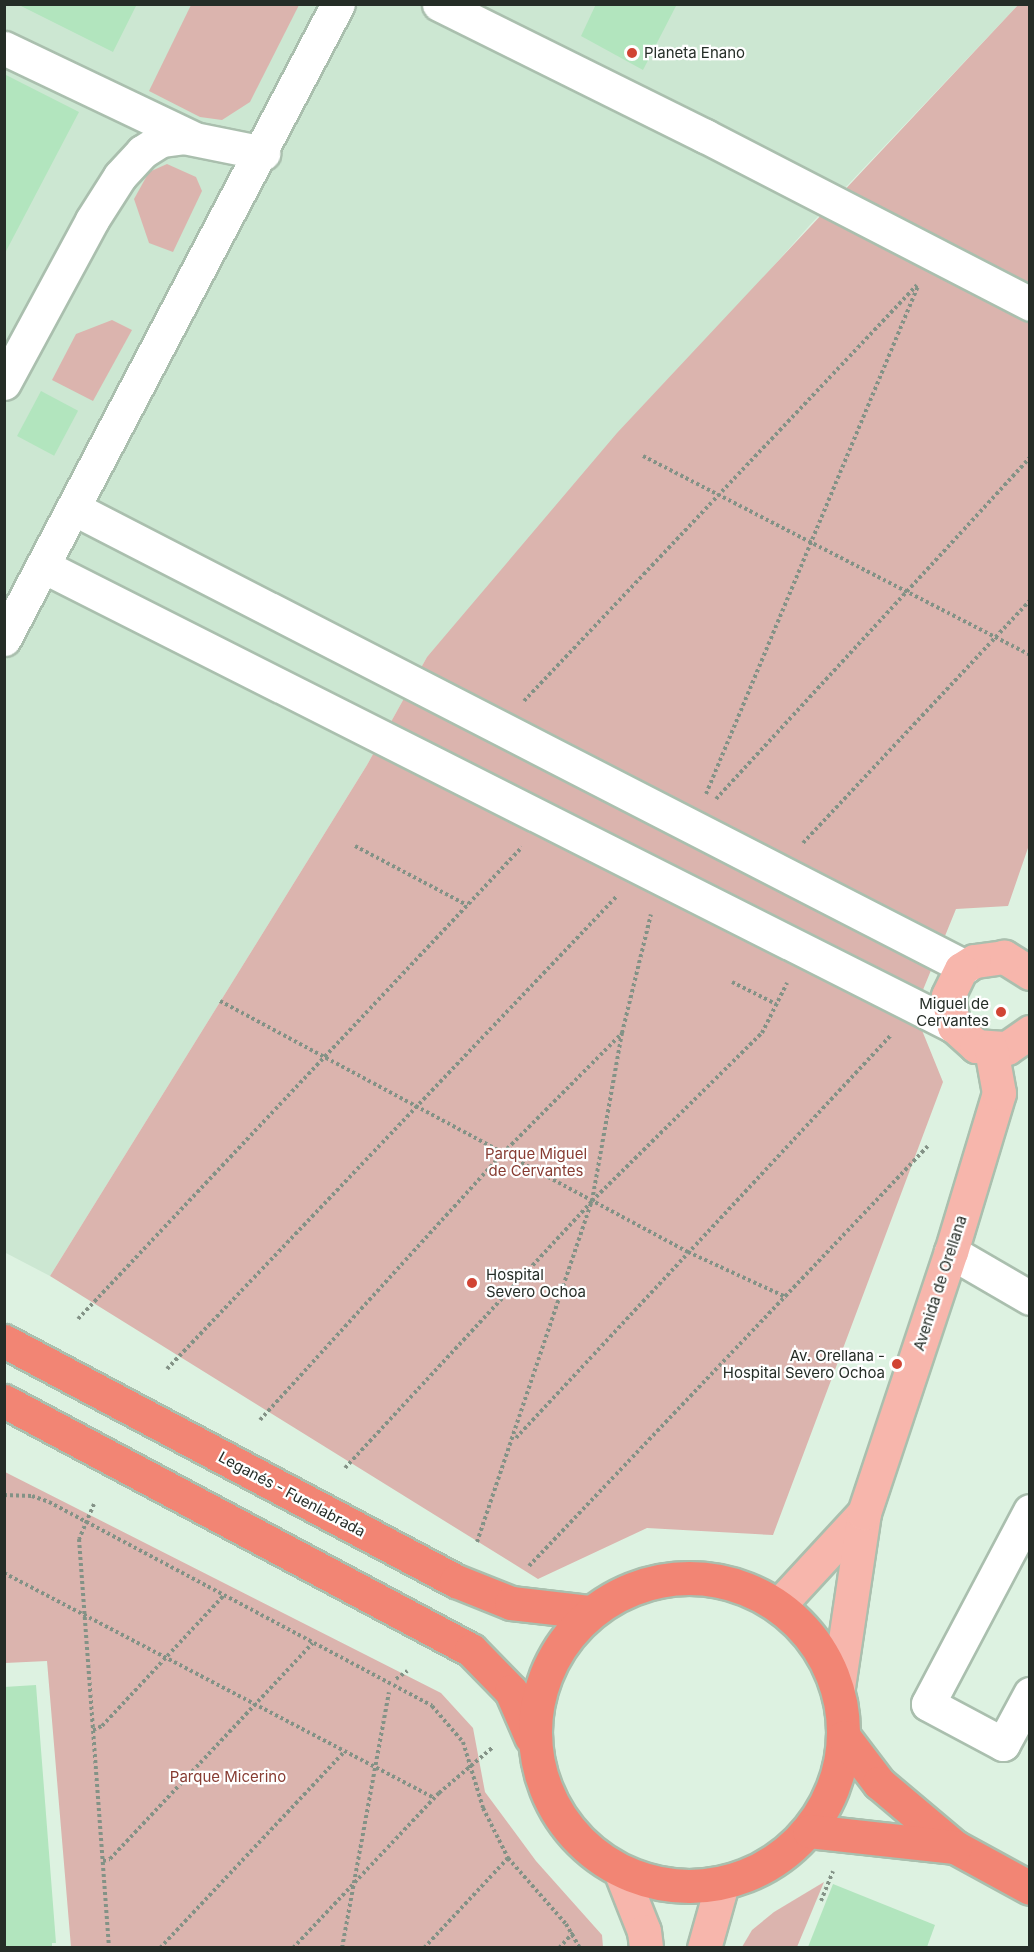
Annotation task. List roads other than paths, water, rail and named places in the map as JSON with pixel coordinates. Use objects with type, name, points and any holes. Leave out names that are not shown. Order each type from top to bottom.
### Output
[{"type":"highway","name":"Leganés - Fuenlabrada","points":[[4,1341],[456,1581],[511,1603],[590,1612]]},
{"type":"highway","points":[[4,1401],[471,1650],[511,1691],[535,1746],[549,1800],[578,1842],[621,1873],[670,1887],[722,1884],[770,1865],[809,1831],[834,1787],[844,1737],[838,1687],[815,1641],[779,1605],[734,1583],[684,1576],[634,1586],[590,1612],[556,1651],[537,1699],[535,1746]]},
{"type":"highway","points":[[844,1737],[879,1783],[955,1847],[1029,1888]]},
{"type":"highway","points":[[809,1831],[955,1847]]},
{"type":"main road","points":[[1029,973],[1004,957],[989,957],[965,967],[952,982],[948,996],[954,1026],[976,1046],[992,1049],[1007,1048],[1029,1032]]},
{"type":"main road","name":"Avenida de Orellana","points":[[838,1687],[864,1513],[951,1252],[999,1093],[992,1049]]},
{"type":"main road","name":"Avenida de Orellana","points":[[779,1605],[864,1513]]},
{"type":"main road","points":[[621,1873],[644,1931],[646,1947]]},
{"type":"main road","points":[[704,1947],[722,1884]]},
{"type":"street","points":[[4,639],[263,153],[338,4]]},
{"type":"street","points":[[438,4],[695,131],[1029,304]]},
{"type":"street","points":[[4,48],[196,139]]},
{"type":"street","points":[[4,383],[120,176],[142,152],[161,140],[196,139],[263,153]]},
{"type":"street","points":[[75,509],[965,967]]},
{"type":"street","points":[[43,566],[954,1026]]},
{"type":"street","points":[[951,1252],[1029,1298]]},
{"type":"street","points":[[1029,1511],[928,1704],[1003,1744],[1029,1694]]},
{"type":"place","name":"Planeta Enano","points":[[632,53]]},
{"type":"place","name":"Miguel de Cervantes","points":[[1001,1012]]},
{"type":"place","name":"Hospital Severo Ochoa","points":[[472,1283]]},
{"type":"place","name":"Av. Orellana - Hospital Severo Ochoa","points":[[897,1364]]},
{"type":"park label","name":"Parque Miguel de Cervantes","points":[[536,1162]]},
{"type":"park label","name":"Parque Micerino","points":[[228,1777]]}]
